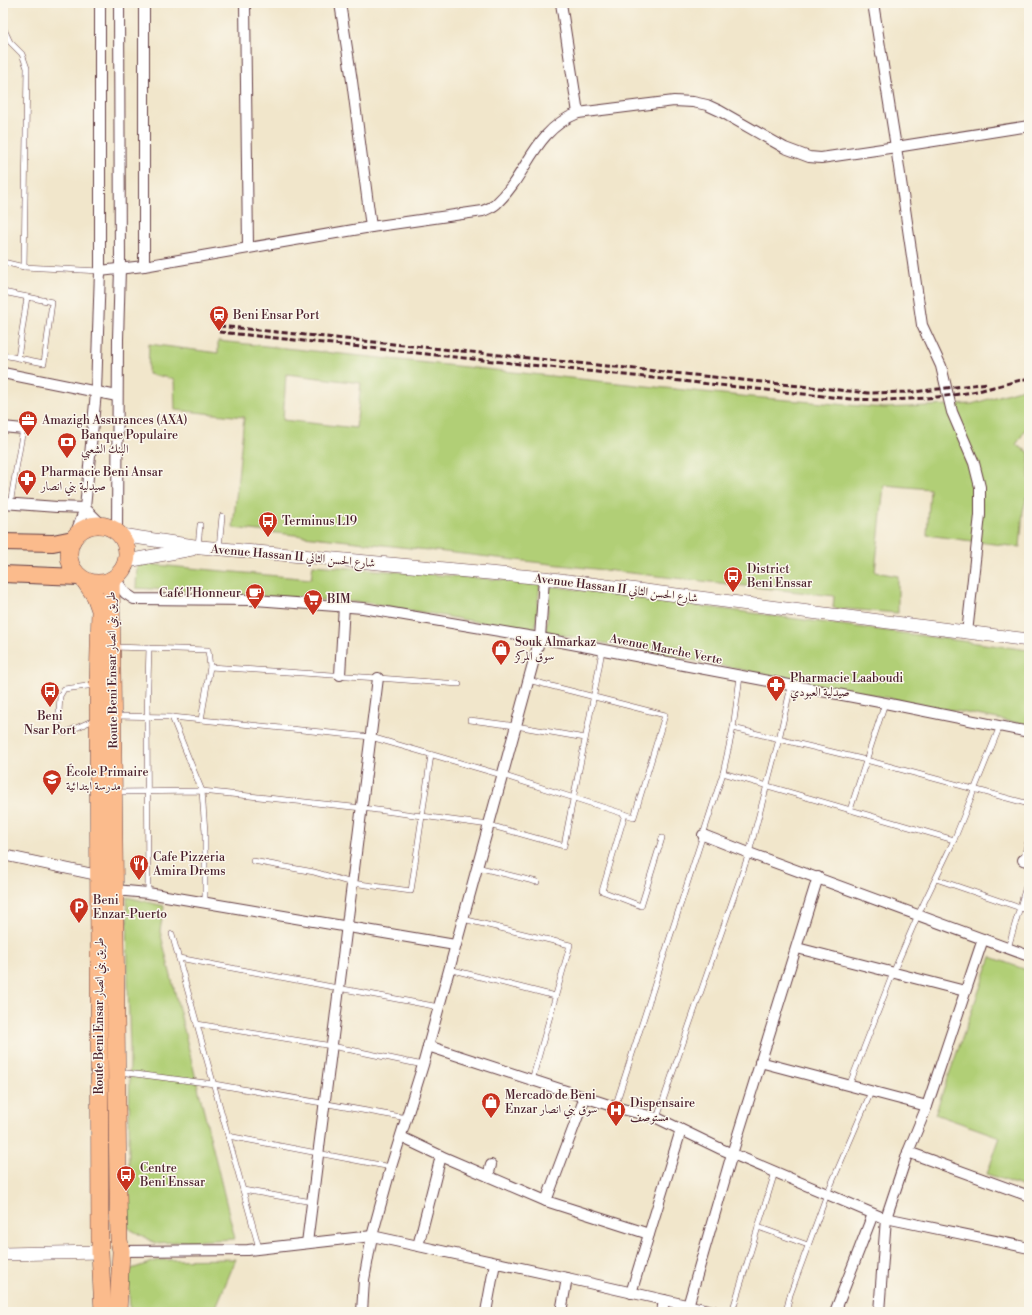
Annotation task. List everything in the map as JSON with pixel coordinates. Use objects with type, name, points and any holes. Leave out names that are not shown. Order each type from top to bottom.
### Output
[{"type":"highway","points":[[101,524],[110,526],[119,533],[128,550],[127,561],[124,568],[113,579],[98,583],[82,578],[74,572],[69,559],[69,552],[74,537],[84,528],[101,524]]},
{"type":"highway","name":"Route Beni Ensar طريق بني انصار","points":[[82,578],[95,596],[100,610],[106,685],[109,881],[117,1072],[120,1249],[118,1312]]},
{"type":"highway","name":"Route Beni Ensar طريق بني انصار","points":[[106,685],[112,648],[113,579]]},
{"type":"highway","name":"Route Beni Ensar طريق بني انصار","points":[[103,1312],[100,1251],[109,881],[113,792],[106,717]]},
{"type":"highway","points":[[100,1251],[116,1259],[120,1249]]},
{"type":"main road","points":[[3,542],[53,543],[74,537]]},
{"type":"main road","points":[[3,574],[82,578]]},
{"type":"street","points":[[74,537],[85,508],[96,392],[100,271],[100,3]]},
{"type":"street","points":[[119,3],[120,268],[117,396],[119,533]]},
{"type":"street","points":[[144,3],[144,266]]},
{"type":"street","points":[[245,3],[248,247]]},
{"type":"street","points":[[340,3],[352,81],[370,227]]},
{"type":"street","points":[[561,3],[578,113]]},
{"type":"street","points":[[873,3],[922,325],[942,366],[952,412],[974,463],[980,487],[980,515],[967,633]]},
{"type":"street","points":[[100,271],[144,266],[370,227],[483,211],[495,205],[508,190],[544,137],[565,118],[578,113],[674,101],[693,102],[707,105],[720,111],[785,148],[808,157],[821,158],[1029,126]]},
{"type":"street","points":[[3,373],[117,396]]},
{"type":"street","points":[[3,427],[23,429]]},
{"type":"street","points":[[7,503],[85,508],[101,524]]},
{"type":"street","name":"Avenue Hassan II شارع الحسن الثاني","points":[[119,533],[199,547],[544,578],[1029,640]]},
{"type":"street","name":"Avenue Hassan II شارع الحسن الثاني","points":[[127,561],[199,547]]},
{"type":"street","points":[[362,1312],[364,1280],[372,1236],[391,1167],[423,1065],[540,638],[544,578]]},
{"type":"street","name":"Avenue Marche Verte","points":[[113,579],[125,593],[134,599],[254,600],[344,605],[540,638],[885,703],[1029,732]]},
{"type":"street","points":[[340,675],[344,605]]},
{"type":"street","points":[[307,1243],[378,678]]},
{"type":"street","points":[[704,835],[1029,956]]},
{"type":"street","points":[[3,855],[109,881],[148,893],[347,928],[455,945]]},
{"type":"street","points":[[688,1306],[732,1154],[818,878]]},
{"type":"street","points":[[879,1312],[886,1218],[908,1152],[927,1106],[983,939]]},
{"type":"street","points":[[797,948],[965,991]]},
{"type":"street","points":[[428,1046],[615,1107],[657,1118],[732,1154],[873,1214],[1029,1248]]},
{"type":"street","points":[[760,1062],[927,1106]]},
{"type":"street","points":[[546,1201],[585,1097]]},
{"type":"street","points":[[631,1293],[681,1130]]},
{"type":"street","points":[[401,1137],[441,1156],[546,1201],[649,1234]]},
{"type":"street","points":[[908,1152],[1029,1196]]},
{"type":"street","points":[[418,1246],[441,1156]]},
{"type":"street","points":[[488,1176],[490,1165]]},
{"type":"street","points":[[835,1312],[873,1214]]},
{"type":"street","points":[[120,1249],[248,1250],[372,1236],[717,1312]]},
{"type":"street","points":[[3,1254],[100,1251]]},
{"type":"street","points":[[486,1312],[495,1263]]},
{"type":"street","points":[[561,1312],[567,1278]]},
{"type":"street","points":[[662,1312],[664,1300]]},
{"type":"lane","points":[[3,27],[10,42],[22,54],[27,68],[24,267]]},
{"type":"lane","points":[[3,262],[24,267],[100,271]]},
{"type":"lane","points":[[3,292],[52,302],[44,363],[3,355]]},
{"type":"lane","points":[[18,358],[27,297]]},
{"type":"lane","points":[[7,503],[23,429]]},
{"type":"lane","points":[[218,549],[222,516]]},
{"type":"lane","points":[[199,547],[200,525]]},
{"type":"lane","points":[[112,648],[208,650],[210,667],[201,720]]},
{"type":"lane","points":[[148,893],[147,717],[149,648]]},
{"type":"lane","points":[[113,792],[202,791],[362,808],[488,825],[564,846],[602,650]]},
{"type":"lane","points":[[210,667],[459,684]]},
{"type":"lane","points":[[615,1107],[723,773],[733,728],[740,676]]},
{"type":"lane","points":[[106,685],[64,689],[60,696],[58,727],[60,731],[65,733],[106,717],[172,717],[371,737],[502,775],[634,817],[665,715],[528,680]]},
{"type":"lane","points":[[657,1118],[749,853],[779,739],[791,686]]},
{"type":"lane","points":[[850,810],[885,703]]},
{"type":"lane","points":[[172,717],[202,791],[205,832],[206,903]]},
{"type":"lane","points":[[470,720],[585,738]]},
{"type":"lane","points":[[849,1086],[918,915],[954,840],[1000,726]]},
{"type":"lane","points":[[733,728],[866,760],[1029,804]]},
{"type":"lane","points":[[253,861],[314,872],[352,883],[411,891],[431,755]]},
{"type":"lane","points":[[723,773],[954,840]]},
{"type":"lane","points":[[625,814],[602,891],[641,906],[662,838]]},
{"type":"lane","points":[[1026,860],[1029,838]]},
{"type":"lane","points":[[477,868],[537,882]]},
{"type":"lane","points":[[1008,948],[1029,876]]},
{"type":"lane","points":[[936,879],[1029,911]]},
{"type":"lane","points":[[463,919],[570,945],[532,1080]]},
{"type":"lane","points":[[172,934],[259,1248]]},
{"type":"lane","points":[[179,958],[439,1006]]},
{"type":"lane","points":[[449,969],[555,996]]},
{"type":"lane","points":[[197,1024],[332,1046],[423,1065]]},
{"type":"lane","points":[[117,1072],[214,1084],[407,1118]]},
{"type":"lane","points":[[786,1312],[790,1295],[827,1194],[872,1092]]},
{"type":"lane","points":[[228,1136],[391,1167]]},
{"type":"lane","points":[[732,1312],[775,1172]]},
{"type":"lane","points":[[243,1190],[312,1202]]},
{"type":"lane","points":[[758,1227],[808,1245]]},
{"type":"green space","points":[[218,341],[751,397],[884,408],[972,404],[1029,387],[1029,424],[1016,445],[1029,452],[1029,488],[1023,511],[1020,547],[927,535],[930,489],[884,485],[875,572],[898,576],[898,613],[833,608],[834,596],[233,528],[244,417],[175,410],[174,379],[148,374],[149,344],[218,353]],"holes":[[[286,374],[361,383],[356,428],[283,420]]]},
{"type":"green space","points":[[146,564],[311,579],[313,565],[540,583],[535,632],[369,603],[136,588],[137,566]]},
{"type":"green space","points":[[550,586],[1029,650],[1029,725],[546,632]]},
{"type":"green space","points":[[127,897],[164,906],[160,931],[235,1239],[155,1243],[128,1228],[130,1050]]},
{"type":"green space","points":[[991,957],[1029,971],[1029,1189],[987,1174],[1000,1137],[935,1114]]},
{"type":"green space","points":[[236,1259],[214,1312],[130,1312],[128,1270],[159,1260]]},
{"type":"railway","points":[[219,326],[868,393],[913,392],[989,383]]},
{"type":"railway","points":[[219,332],[851,399],[884,400],[933,397],[982,390],[1029,378]]},
{"type":"place","name":"Beni Ensar Port","points":[[219,332]]},
{"type":"place","name":"Amazigh Assurances (AXA)","points":[[28,437]]},
{"type":"place","name":"Banque Populaire البنك الشعبي","points":[[67,459]]},
{"type":"place","name":"Pharmacie Beni Ansar صيدلية بني انصار","points":[[27,496]]},
{"type":"place","name":"Terminus L19","points":[[268,538]]},
{"type":"place","name":"District Beni Enssar","points":[[733,593]]},
{"type":"place","name":"Café l'Honneur","points":[[255,610]]},
{"type":"place","name":"BIM","points":[[313,616]]},
{"type":"place","name":"Souk Almarkaz سوق المركز","points":[[501,666]]},
{"type":"place","name":"Pharmacie Laaboudi صيدلية العبودي","points":[[776,702]]},
{"type":"place","name":"Beni Nsar Port","points":[[50,708]]},
{"type":"place","name":"École Primaire مدرسة ابتدائية","points":[[52,796]]},
{"type":"place","name":"Cafe Pizzeria Amira Drems","points":[[139,881]]},
{"type":"place","name":"Beni Enzar-Puerto","points":[[79,924]]},
{"type":"place","name":"Mercado de Beni Enzar سوق بني انصار","points":[[491,1119]]},
{"type":"place","name":"Dispensaire مستوصف","points":[[616,1127]]},
{"type":"place","name":"Centre Beni Enssar","points":[[126,1192]]}]
